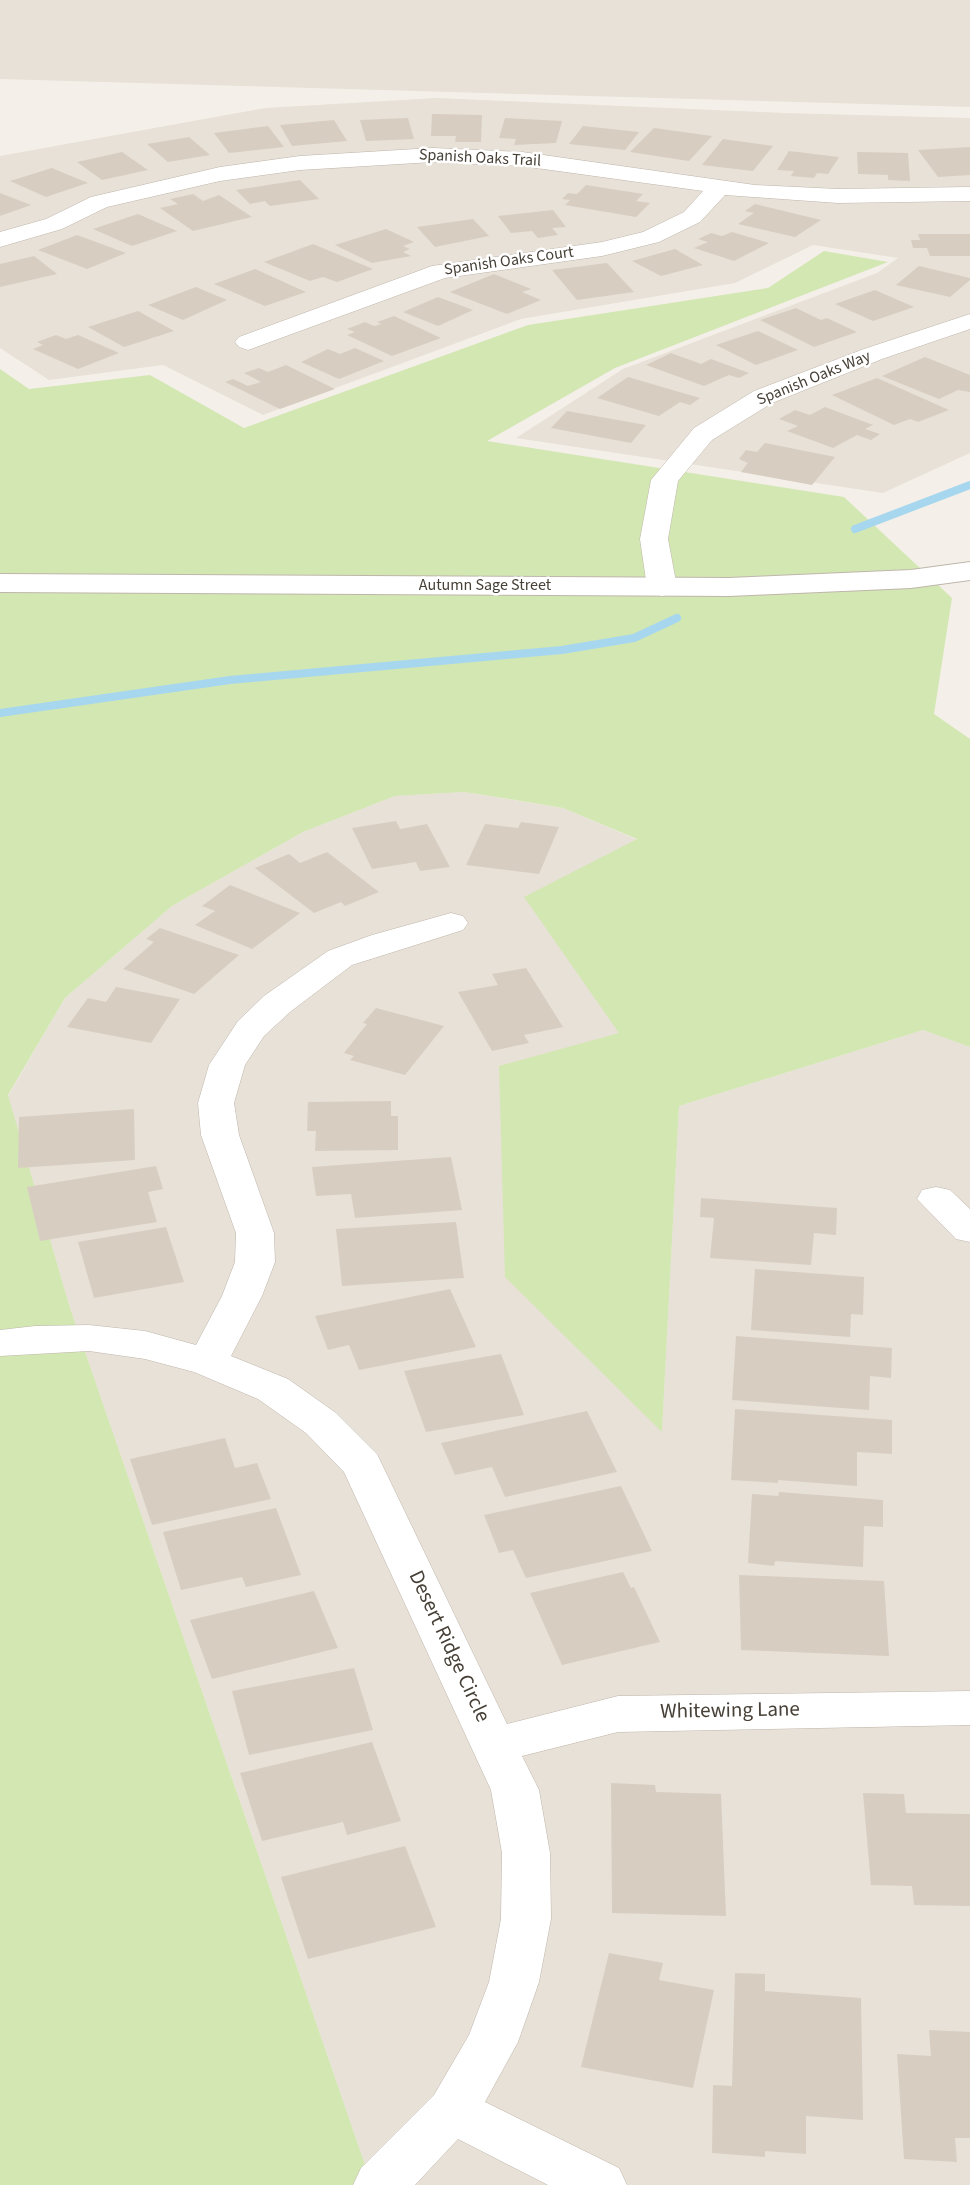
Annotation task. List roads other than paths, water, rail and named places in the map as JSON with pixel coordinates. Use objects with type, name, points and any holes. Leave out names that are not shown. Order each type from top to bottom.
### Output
[{"type":"street","name":"Spanish Oaks Trail","points":[[0,240],[54,224],[99,202],[220,174],[312,162],[433,155],[522,159],[755,192],[838,196],[970,194]]},
{"type":"street","name":"Spanish Oaks Court","points":[[248,342],[441,271],[603,249],[651,237],[692,217],[720,186]]},
{"type":"street","name":"Spanish Oaks Way","points":[[663,587],[654,539],[665,480],[703,434],[763,397],[873,354],[970,321]]},
{"type":"street","name":"Autumn Sage Street","points":[[0,583],[729,587],[911,579],[970,570]]},
{"type":"street","points":[[208,1362],[243,1296],[255,1262],[255,1234],[219,1135],[216,1103],[228,1065],[251,1029],[277,1004],[340,958],[451,923]]},
{"type":"street","points":[[936,1199],[970,1230]]},
{"type":"street","name":"Desert Ridge Circle","points":[[0,1343],[89,1338],[145,1345],[208,1362],[273,1389],[321,1423],[362,1464],[515,1790],[526,1853],[526,1919],[514,1982],[492,2042],[452,2111],[380,2185]]},
{"type":"street","name":"Whitewing Lane","points":[[494,1745],[618,1714],[970,1708]]},
{"type":"street","points":[[452,2111],[600,2185]]},
{"type":"waterway","points":[[855,529],[970,485]]},
{"type":"waterway","points":[[0,713],[230,680],[562,650],[634,638],[677,618]]}]
